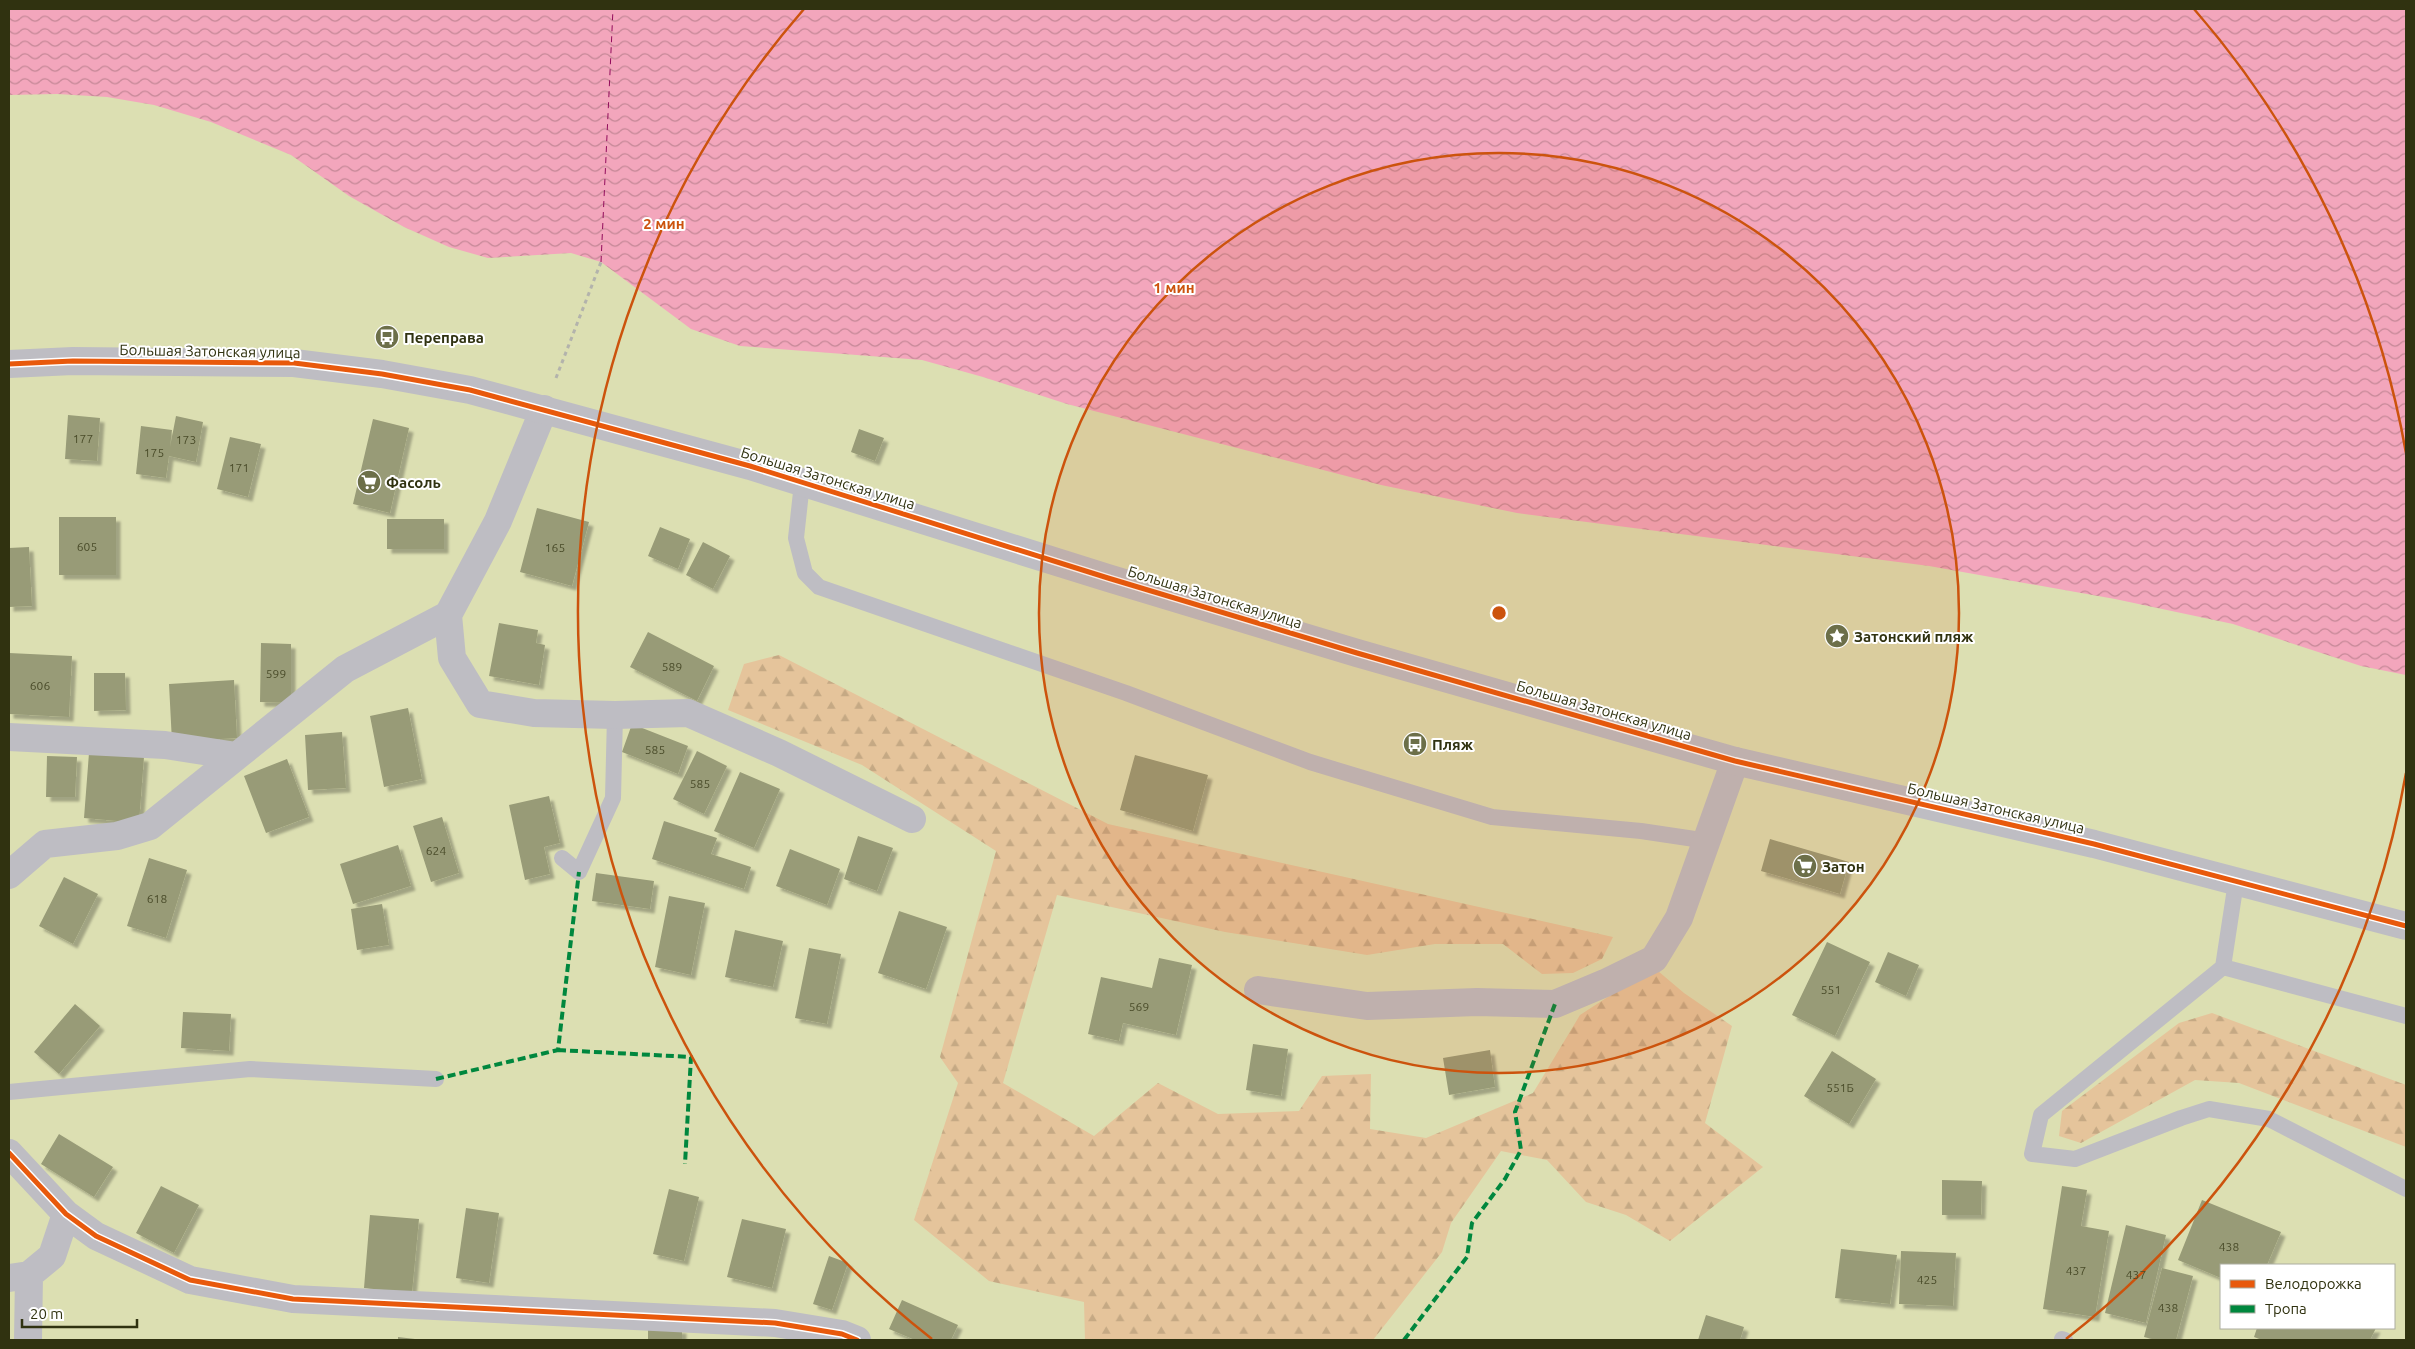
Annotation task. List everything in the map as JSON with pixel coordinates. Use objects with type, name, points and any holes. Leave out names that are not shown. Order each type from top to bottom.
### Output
[{"type":"street","name":"Большая Затонская улица","points":[[9,364],[73,361],[294,363],[382,374],[470,390],[750,466],[1356,653],[1736,761],[2094,844],[2406,926]]},
{"type":"street","points":[[544,409],[498,521],[448,615],[452,658],[480,704],[534,713],[615,715],[688,713],[779,753],[912,818]]},
{"type":"street","points":[[9,875],[45,844],[117,836],[150,826],[345,668],[448,615]]},
{"type":"street","points":[[9,737],[165,745],[236,756]]},
{"type":"street","points":[[1258,990],[1367,1006],[1477,1002],[1555,1004],[1654,959],[1679,918],[1736,761]]},
{"type":"street","points":[[9,1153],[66,1214],[96,1236],[190,1280],[293,1299],[775,1323],[842,1334],[858,1340]]},
{"type":"street","points":[[28,1340],[19,1276],[52,1256],[66,1214]]},
{"type":"lane","points":[[802,483],[796,538],[805,573],[819,587],[1126,693],[1310,762],[1492,817],[1641,831],[1708,842]]},
{"type":"lane","points":[[562,858],[579,872],[613,798],[615,715]]},
{"type":"lane","points":[[2236,882],[2223,967],[2041,1115],[2032,1154],[2075,1159],[2180,1118],[2209,1109],[2269,1119],[2406,1189]]},
{"type":"lane","points":[[2223,967],[2406,1016]]},
{"type":"lane","points":[[9,1092],[250,1069],[436,1079]]},
{"type":"path","points":[[544,409],[601,262]]},
{"type":"green space","points":[[779,655],[1108,824],[1613,937],[1602,959],[1573,973],[1542,974],[1503,944],[1435,944],[1367,955],[1225,932],[1057,895],[1003,1083],[1094,1136],[1158,1083],[1218,1114],[1299,1111],[1322,1076],[1371,1074],[1370,1129],[1426,1138],[1533,1093],[1580,1015],[1634,980],[1658,971],[1684,993],[1732,1026],[1705,1123],[1763,1167],[1670,1241],[1626,1215],[1586,1202],[1547,1160],[1501,1151],[1451,1223],[1442,1252],[1373,1340],[1085,1340],[1084,1302],[989,1281],[914,1220],[958,1083],[940,1057],[996,851],[862,765],[728,710],[744,664]]},
{"type":"green space","points":[[2212,1013],[2406,1085],[2406,1147],[2239,1083],[2195,1080],[2081,1143],[2059,1136],[2062,1111],[2179,1023]]},
{"type":"water","points":[[9,9],[2406,9],[2406,675],[2361,666],[2233,624],[2115,599],[1929,566],[1517,513],[1381,485],[1067,404],[922,360],[740,346],[691,329],[601,262],[571,253],[488,258],[449,247],[404,227],[349,196],[291,155],[211,122],[154,105],[107,97],[57,94],[9,95]]},
{"type":"building","points":[[68,415],[100,418],[97,461],[65,459]]},
{"type":"building","points":[[176,416],[203,422],[196,462],[169,456],[166,478],[136,474],[141,426],[172,430],[170,447]]},
{"type":"building","points":[[373,419],[409,428],[390,513],[353,504]]},
{"type":"building","points":[[859,429],[884,438],[875,461],[851,452]]},
{"type":"building","points":[[230,437],[261,444],[248,497],[217,489]]},
{"type":"building","points":[[537,508],[589,522],[572,586],[520,572]]},
{"type":"building","points":[[59,517],[116,517],[116,575],[59,575]]},
{"type":"building","points":[[387,519],[444,519],[444,549],[387,549]]},
{"type":"building","points":[[660,527],[690,539],[678,569],[648,556]]},
{"type":"building","points":[[703,542],[730,556],[713,589],[686,575]]},
{"type":"building","points":[[29,547],[32,606],[9,607],[9,548]]},
{"type":"building","points":[[499,623],[538,630],[536,643],[545,645],[539,685],[489,676]]},
{"type":"building","points":[[648,632],[714,666],[697,701],[630,667]]},
{"type":"building","points":[[261,643],[291,644],[291,703],[260,702]]},
{"type":"building","points":[[9,653],[72,656],[69,717],[9,714]]},
{"type":"building","points":[[94,673],[125,673],[126,710],[94,711]]},
{"type":"building","points":[[234,680],[237,738],[172,742],[169,684]]},
{"type":"building","points":[[408,708],[422,779],[384,787],[370,716]]},
{"type":"building","points":[[632,724],[688,746],[678,774],[622,752]]},
{"type":"building","points":[[342,732],[346,788],[308,790],[305,735]]},
{"type":"building","points":[[697,751],[727,766],[704,814],[673,799]]},
{"type":"building","points":[[89,753],[144,757],[139,823],[84,818]]},
{"type":"building","points":[[1135,755],[1208,775],[1193,831],[1120,810]]},
{"type":"building","points":[[47,756],[77,757],[75,797],[46,797]]},
{"type":"building","points":[[287,759],[309,817],[266,833],[244,776]]},
{"type":"building","points":[[740,772],[780,789],[754,848],[714,831]]},
{"type":"building","points":[[549,796],[560,843],[544,847],[550,874],[525,880],[509,805]]},
{"type":"building","points":[[442,817],[459,873],[431,882],[413,826]]},
{"type":"building","points":[[664,821],[717,838],[711,854],[751,867],[744,889],[652,859]]},
{"type":"building","points":[[858,836],[893,848],[877,891],[844,879]]},
{"type":"building","name":"Затон","points":[[1770,839],[1849,862],[1840,894],[1761,871]]},
{"type":"building","points":[[398,845],[411,886],[353,904],[340,864]]},
{"type":"building","points":[[790,849],[840,869],[827,905],[776,886]]},
{"type":"building","points":[[149,858],[187,870],[166,938],[127,926]]},
{"type":"building","points":[[596,873],[654,881],[650,909],[592,901]]},
{"type":"building","points":[[64,877],[98,894],[73,944],[39,926]]},
{"type":"building","points":[[669,896],[705,903],[691,975],[655,967]]},
{"type":"building","points":[[382,904],[389,945],[357,950],[351,909]]},
{"type":"building","points":[[899,911],[947,927],[926,989],[878,973]]},
{"type":"building","points":[[735,930],[783,941],[773,987],[725,977]]},
{"type":"building","points":[[1827,942],[1870,962],[1835,1036],[1792,1015]]},
{"type":"building","points":[[809,948],[841,954],[827,1024],[795,1018]]},
{"type":"building","points":[[1888,952],[1919,965],[1906,996],[1875,982]]},
{"type":"building","points":[[1159,958],[1192,965],[1176,1035],[1123,1023],[1119,1041],[1088,1034],[1101,977],[1152,988]]},
{"type":"building","points":[[75,1004],[100,1026],[59,1074],[34,1052]]},
{"type":"building","points":[[183,1012],[231,1014],[229,1051],[181,1048]]},
{"type":"building","points":[[1253,1044],[1288,1049],[1281,1096],[1246,1090]]},
{"type":"building","points":[[1490,1050],[1495,1087],[1449,1095],[1443,1058]]},
{"type":"building","points":[[1832,1051],[1876,1079],[1849,1124],[1804,1096]]},
{"type":"building","points":[[59,1134],[113,1167],[94,1197],[41,1164]]},
{"type":"building","points":[[1942,1180],[1982,1181],[1981,1215],[1942,1215]]},
{"type":"building","points":[[161,1186],[199,1205],[174,1253],[136,1233]]},
{"type":"building","points":[[2062,1186],[2087,1190],[2081,1226],[2109,1231],[2095,1317],[2043,1309]]},
{"type":"building","points":[[669,1189],[699,1197],[684,1261],[653,1254]]},
{"type":"building","points":[[2202,1200],[2281,1232],[2267,1264],[2220,1264],[2220,1278],[2178,1260]]},
{"type":"building","points":[[466,1208],[499,1213],[489,1283],[456,1278]]},
{"type":"building","points":[[370,1215],[419,1219],[412,1293],[364,1288]]},
{"type":"building","points":[[742,1219],[786,1229],[772,1288],[727,1277]]},
{"type":"building","points":[[2126,1225],[2166,1235],[2146,1323],[2105,1313]]},
{"type":"building","points":[[1841,1249],[1897,1255],[1890,1304],[1835,1298]]},
{"type":"building","points":[[1901,1251],[1956,1253],[1953,1306],[1899,1304]]},
{"type":"building","points":[[829,1256],[848,1263],[832,1310],[813,1304]]},
{"type":"building","points":[[2162,1268],[2193,1276],[2176,1340],[2156,1340],[2144,1337]]},
{"type":"building","points":[[902,1300],[958,1325],[951,1340],[915,1340],[889,1329]]},
{"type":"building","points":[[1706,1315],[1744,1327],[1740,1340],[1698,1340]]},
{"type":"building","points":[[648,1329],[682,1329],[682,1340],[648,1340]]},
{"type":"building","points":[[2257,1329],[2376,1329],[2370,1340],[2262,1340],[2254,1337]]},
{"type":"building","points":[[398,1337],[415,1339],[415,1340],[398,1340]]},
{"type":"ferry route","points":[[601,262],[613,9]]},
{"type":"marked path","points":[[436,1079],[558,1050],[579,872]]},
{"type":"marked path","points":[[1404,1340],[1467,1257],[1472,1223],[1505,1179],[1521,1150],[1515,1112],[1555,1004]]},
{"type":"marked path","points":[[558,1050],[691,1057],[685,1164]]},
{"type":"cycle path","points":[[9,364],[73,361],[294,363],[382,374],[470,390],[750,466],[1108,578],[1357,653],[1735,761],[2094,844],[2406,926]]},
{"type":"cycle path","points":[[9,1153],[66,1214],[96,1236],[190,1280],[293,1299],[775,1323],[842,1334],[857,1340]]},
{"type":"place","name":"Переправа","points":[[387,337]]},
{"type":"place","name":"Фасоль","points":[[369,482]]},
{"type":"place","name":"Затонский пляж","points":[[1837,636]]},
{"type":"place","name":"Пляж","points":[[1415,744]]},
{"type":"place","name":"Затон","points":[[1805,866]]}]
